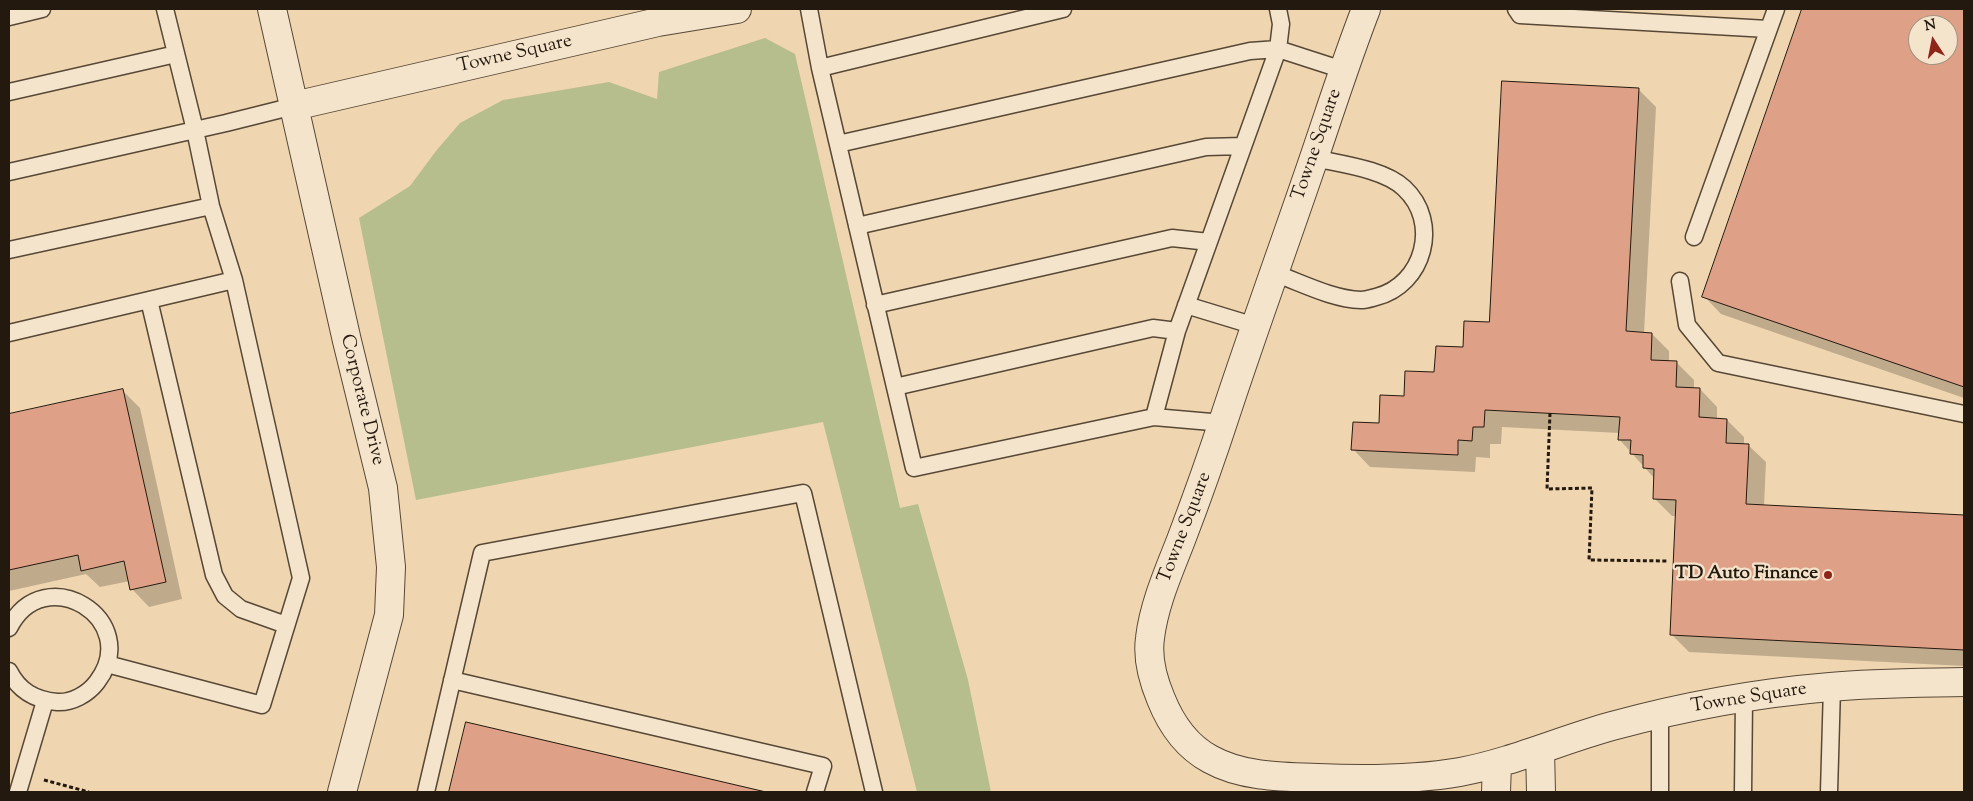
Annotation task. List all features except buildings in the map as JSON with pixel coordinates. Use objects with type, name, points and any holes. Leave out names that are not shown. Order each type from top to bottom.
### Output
[{"type":"street","name":"Corporate Drive","points":[[272,9],[383,488],[391,567],[389,615],[342,792]]},
{"type":"street","name":"Towne Square","points":[[294,106],[658,22],[737,9]]},
{"type":"street","name":"Towne Square","points":[[1366,9],[1343,70],[1212,457],[1164,585],[1154,617],[1149,641],[1150,666],[1166,712],[1178,731],[1193,747],[1211,760],[1246,772],[1285,777],[1360,780],[1419,778],[1497,764],[1613,726],[1744,699],[1832,687],[1964,682]]},
{"type":"street","points":[[1540,750],[1541,792]]},
{"type":"street","points":[[1496,792],[1497,764]]},
{"type":"lane","points":[[9,17],[42,9]]},
{"type":"lane","points":[[107,664],[262,705],[301,578],[234,280],[211,206],[195,130],[165,9]]},
{"type":"lane","points":[[809,9],[820,68],[914,468],[1154,416],[1223,424]]},
{"type":"lane","points":[[820,68],[1063,9]]},
{"type":"lane","points":[[1154,416],[1177,331],[1278,49],[1282,24],[1278,9]]},
{"type":"lane","points":[[1516,9],[1520,15],[1768,29]]},
{"type":"lane","points":[[1694,237],[1776,9]]},
{"type":"lane","points":[[838,144],[1250,51],[1278,49],[1343,70]]},
{"type":"lane","points":[[9,92],[176,54]]},
{"type":"lane","points":[[9,172],[294,106]]},
{"type":"lane","points":[[857,226],[1206,147],[1243,146]]},
{"type":"lane","points":[[1274,273],[1338,296],[1363,300],[1388,294],[1408,279],[1421,258],[1425,233],[1423,224],[1419,208],[1404,188],[1383,175],[1314,158]]},
{"type":"lane","points":[[9,250],[211,206]]},
{"type":"lane","points":[[875,305],[1172,238],[1209,242]]},
{"type":"lane","points":[[9,333],[234,280]]},
{"type":"lane","points":[[1680,281],[1687,325],[1718,363],[1964,414]]},
{"type":"lane","points":[[148,300],[214,575],[225,596],[241,609],[286,625]]},
{"type":"lane","points":[[1186,305],[1255,326]]},
{"type":"lane","points":[[895,387],[1153,328],[1177,331]]},
{"type":"lane","points":[[426,792],[482,553],[803,493],[874,792]]},
{"type":"lane","points":[[9,628],[14,617],[27,606],[43,598],[60,596],[77,601],[92,610],[103,623],[109,640],[109,657],[104,674],[93,688],[79,697],[62,702],[45,701],[28,694],[15,683],[9,671]]},
{"type":"lane","points":[[452,680],[823,766],[815,792]]},
{"type":"lane","points":[[1829,792],[1832,687]]},
{"type":"lane","points":[[1743,792],[1744,699]]},
{"type":"lane","points":[[18,792],[45,701]]},
{"type":"lane","points":[[1660,715],[1660,792]]},
{"type":"path","points":[[1550,413],[1547,489],[1592,488],[1590,560],[1668,561]]},
{"type":"path","points":[[51,782],[89,792]]},
{"type":"green space","points":[[765,38],[795,54],[900,508],[918,504],[968,680],[991,792],[917,792],[823,422],[416,500],[359,218],[410,186],[460,123],[503,100],[609,82],[657,99],[659,72]]},
{"type":"place","name":"TD Auto Finance","points":[[1828,575]]}]
